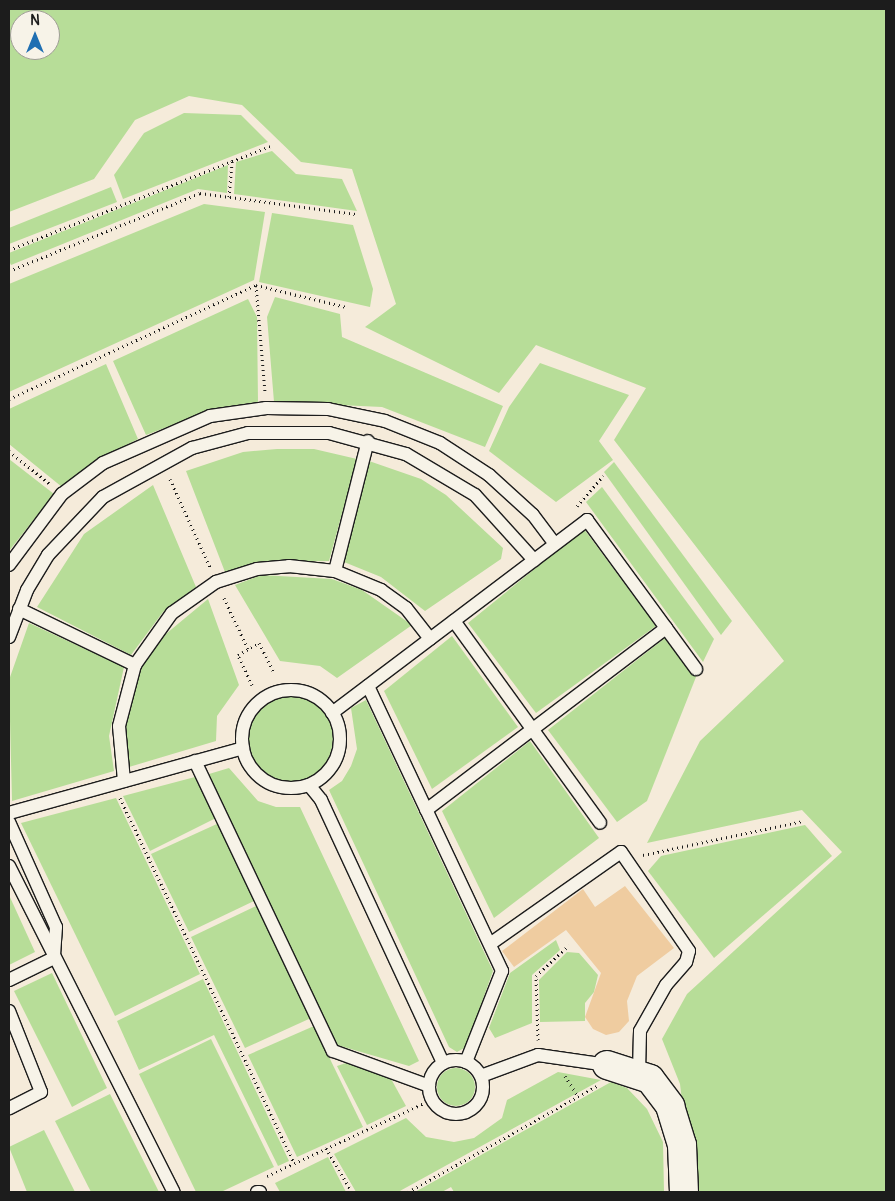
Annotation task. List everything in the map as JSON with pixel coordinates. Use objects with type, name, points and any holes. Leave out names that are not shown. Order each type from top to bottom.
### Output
[{"type":"street","points":[[625,1069],[660,1090],[677,1123],[684,1192]]},
{"type":"lane","points":[[9,565],[62,494],[103,463],[151,438],[210,416],[266,408],[328,409],[385,421],[440,443],[489,475],[533,515],[556,544]]},
{"type":"lane","points":[[9,637],[19,609],[48,556],[73,524],[103,497],[162,461],[209,441],[248,433],[328,432],[368,440],[442,472],[475,495],[534,560]]},
{"type":"lane","points":[[335,571],[368,440]]},
{"type":"lane","points":[[332,713],[588,520],[696,669]]},
{"type":"lane","points":[[119,782],[119,726],[135,665],[172,613],[216,582],[257,569],[288,566],[335,571],[381,590],[406,608],[430,639]]},
{"type":"lane","points":[[19,609],[135,665]]},
{"type":"lane","points":[[454,622],[600,823]]},
{"type":"lane","points":[[426,810],[666,628]]},
{"type":"lane","points":[[368,686],[502,971],[466,1062]]},
{"type":"lane","points":[[303,691],[332,713],[340,736],[337,754],[328,770],[309,785],[280,787],[267,782],[247,761],[243,748],[244,724],[267,696],[303,691]]},
{"type":"lane","points":[[9,813],[243,748]]},
{"type":"lane","points":[[196,761],[333,1051],[429,1086]]},
{"type":"lane","points":[[309,785],[320,800],[444,1063]]},
{"type":"lane","points":[[9,822],[56,928],[54,958]]},
{"type":"lane","points":[[481,1076],[538,1055],[625,1069],[640,1031],[666,985],[690,956],[688,944],[621,852],[490,944]]},
{"type":"lane","points":[[9,866],[174,1192]]},
{"type":"lane","points":[[9,980],[54,958]]},
{"type":"lane","points":[[9,1011],[41,1092],[9,1108]]},
{"type":"lane","points":[[466,1062],[481,1076],[483,1090],[478,1103],[468,1112],[454,1114],[432,1099],[429,1086],[433,1072],[444,1063],[466,1062]]},
{"type":"path","points":[[9,250],[232,159],[270,146]]},
{"type":"path","points":[[229,197],[232,159]]},
{"type":"path","points":[[9,271],[200,193],[356,214]]},
{"type":"path","points":[[256,285],[266,408]]},
{"type":"path","points":[[9,399],[256,285],[346,307]]},
{"type":"path","points":[[9,451],[62,494]]},
{"type":"path","points":[[162,461],[248,649]]},
{"type":"path","points":[[576,504],[603,476]]},
{"type":"path","points":[[252,684],[238,655],[259,643],[274,673]]},
{"type":"path","points":[[119,782],[294,1163]]},
{"type":"path","points":[[626,859],[803,821]]},
{"type":"path","points":[[569,945],[536,976],[538,1055],[540,1068],[559,1067],[578,1096]]},
{"type":"path","points":[[408,1192],[625,1069]]},
{"type":"path","points":[[259,1192],[254,1182],[432,1099]]},
{"type":"path","points":[[326,1148],[352,1192]]},
{"type":"green space","points":[[9,9],[886,9],[886,1192],[693,1192],[680,1084],[662,1039],[687,994],[842,852],[802,810],[647,843],[700,741],[784,661],[614,440],[646,388],[536,345],[499,393],[365,327],[396,304],[352,169],[301,162],[242,105],[189,96],[135,120],[94,179],[9,212]]},
{"type":"green space","points":[[184,113],[241,115],[268,142],[123,199],[114,175],[144,133]]},
{"type":"green space","points":[[272,151],[296,174],[342,179],[357,211],[234,194],[236,162]]},
{"type":"green space","points":[[228,165],[227,193],[198,189],[11,265],[9,261],[9,253]]},
{"type":"green space","points":[[111,187],[117,202],[9,244],[9,228]]},
{"type":"green space","points":[[204,204],[265,212],[254,280],[9,392],[9,284]]},
{"type":"green space","points":[[272,213],[353,225],[373,289],[370,307],[259,282]]},
{"type":"green space","points":[[275,297],[340,314],[342,337],[503,406],[485,447],[382,407],[274,402],[267,317]]},
{"type":"green space","points":[[248,299],[257,317],[258,402],[217,408],[146,435],[113,361]]},
{"type":"green space","points":[[540,363],[629,395],[599,441],[613,460],[556,502],[489,451],[509,407]]},
{"type":"green space","points":[[106,364],[138,439],[98,460],[62,487],[9,444],[9,409]]},
{"type":"green space","points":[[277,449],[314,449],[357,459],[329,561],[262,562],[225,572],[186,471],[243,452]]},
{"type":"green space","points":[[9,459],[54,494],[9,551]]},
{"type":"green space","points":[[369,461],[421,479],[446,495],[503,548],[501,559],[425,611],[381,577],[344,562]]},
{"type":"green space","points":[[614,462],[732,621],[721,635],[604,472]]},
{"type":"green space","points":[[153,485],[196,587],[163,612],[131,655],[37,607],[84,534]]},
{"type":"green space","points":[[602,487],[714,639],[703,662],[586,502]]},
{"type":"green space","points":[[584,529],[656,626],[536,713],[468,623]]},
{"type":"green space","points":[[261,575],[332,579],[362,590],[412,625],[337,678],[320,666],[280,661],[235,585]]},
{"type":"green space","points":[[208,599],[239,685],[217,716],[216,741],[129,767],[126,726],[140,670],[155,643]]},
{"type":"green space","points":[[29,623],[124,667],[109,736],[114,771],[12,801],[9,680]]},
{"type":"green space","points":[[452,636],[518,727],[432,789],[384,691]]},
{"type":"green space","points":[[665,638],[696,677],[647,801],[617,822],[548,730]]},
{"type":"green space","points":[[290,696],[306,699],[314,703],[326,715],[330,723],[333,739],[330,755],[326,763],[314,775],[306,779],[290,782],[274,779],[266,775],[254,763],[250,755],[247,739],[250,723],[254,715],[266,703],[274,699]]},
{"type":"green space","points":[[366,700],[493,971],[466,1047],[457,1052],[449,1047],[329,790],[342,781],[351,766],[357,749],[351,708]]},
{"type":"green space","points":[[530,741],[599,838],[494,918],[442,811]]},
{"type":"green space","points":[[229,768],[258,801],[276,807],[300,807],[419,1061],[409,1066],[337,1045],[209,774]]},
{"type":"green space","points":[[195,777],[216,818],[150,851],[123,796]]},
{"type":"green space","points":[[116,798],[200,974],[115,1016],[21,823]]},
{"type":"green space","points":[[219,823],[254,901],[189,932],[151,854]]},
{"type":"green space","points":[[805,825],[832,856],[714,958],[648,871],[661,856]]},
{"type":"green space","points":[[9,895],[35,952],[9,965]]},
{"type":"green space","points":[[256,906],[311,1018],[245,1048],[191,937]]},
{"type":"green space","points":[[556,940],[560,950],[532,975],[532,1023],[495,1038],[489,1028],[510,973]]},
{"type":"green space","points":[[567,952],[579,953],[598,975],[594,992],[585,1003],[585,1021],[540,1022],[539,980]]},
{"type":"green space","points":[[52,973],[107,1088],[72,1107],[14,991]]},
{"type":"green space","points":[[203,979],[289,1161],[278,1166],[214,1035],[139,1070],[117,1021]]},
{"type":"green space","points":[[314,1026],[363,1127],[297,1157],[248,1055]]},
{"type":"green space","points":[[211,1039],[274,1167],[221,1192],[196,1192],[139,1074]]},
{"type":"green space","points":[[346,1063],[390,1077],[406,1106],[367,1125],[337,1066]]},
{"type":"green space","points":[[456,1068],[470,1073],[475,1087],[470,1101],[456,1106],[442,1101],[437,1087],[442,1073]]},
{"type":"green space","points":[[558,1072],[601,1080],[398,1192],[356,1192],[334,1154],[406,1118],[426,1137],[454,1142],[474,1138],[502,1118],[507,1100]]},
{"type":"green space","points":[[611,1082],[627,1088],[647,1109],[663,1142],[664,1192],[454,1192],[451,1187],[442,1192],[415,1192]]},
{"type":"green space","points":[[110,1094],[159,1192],[91,1192],[55,1121]]},
{"type":"green space","points":[[44,1130],[75,1192],[27,1192],[9,1147]]},
{"type":"green space","points":[[328,1157],[346,1192],[280,1192],[275,1183]]},
{"type":"building","points":[[625,886],[674,948],[637,976],[627,1001],[629,1021],[619,1032],[606,1035],[593,1029],[585,1017],[601,973],[566,930],[514,967],[502,951],[583,889],[595,907]]}]
